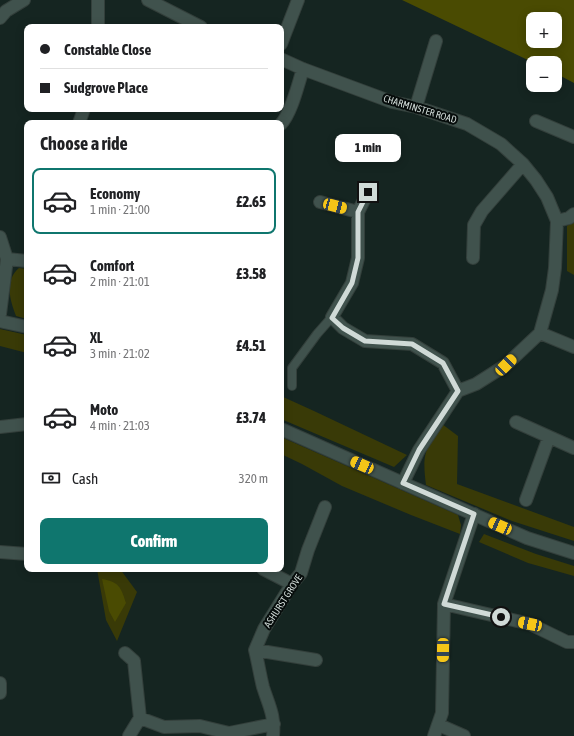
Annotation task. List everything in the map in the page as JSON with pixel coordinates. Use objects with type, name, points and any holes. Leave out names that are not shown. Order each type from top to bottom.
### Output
[{"type":"street","points":[[0,18],[6,11],[24,0]]},
{"type":"street","points":[[98,0],[98,24]]},
{"type":"street","points":[[284,36],[298,0]]},
{"type":"street","points":[[156,2],[196,24]]},
{"type":"street","points":[[416,107],[436,41]]},
{"type":"street","name":"CHARMINSTER ROAD","points":[[284,60],[303,69],[392,102],[416,107],[467,124],[501,144],[524,164],[547,197],[557,220],[555,268],[552,290],[540,333]]},
{"type":"street","points":[[284,121],[291,106],[303,69]]},
{"type":"street","points":[[536,121],[574,137]]},
{"type":"street","points":[[473,258],[474,225],[489,202],[524,164]]},
{"type":"street","points":[[368,192],[358,212],[358,258],[352,283],[332,318],[343,328],[365,341],[412,344],[443,363],[458,391]]},
{"type":"street","points":[[320,202],[358,212]]},
{"type":"street","points":[[557,220],[569,218],[574,214]]},
{"type":"street","points":[[0,237],[7,259],[0,314]]},
{"type":"street","points":[[7,259],[24,262]]},
{"type":"street","points":[[0,321],[24,326]]},
{"type":"street","points":[[403,483],[419,450],[458,391],[476,384],[506,365],[540,333],[574,347]]},
{"type":"street","points":[[516,422],[574,448]]},
{"type":"street","points":[[0,427],[24,424]]},
{"type":"street","points":[[284,430],[526,538],[574,553]]},
{"type":"street","points":[[526,500],[549,437]]},
{"type":"street","name":"ASHURST GROVE","points":[[255,650],[264,629],[292,584],[301,573],[308,550],[325,507]]},
{"type":"street","points":[[464,736],[437,731],[442,713],[444,604],[474,514]]},
{"type":"street","points":[[0,552],[24,554]]},
{"type":"street","points":[[270,572],[292,584]]},
{"type":"street","points":[[444,604],[530,624],[567,642],[574,642]]},
{"type":"street","points":[[140,718],[164,727],[200,726],[229,733],[274,730],[273,716],[263,686],[255,650],[316,660]]},
{"type":"street","points":[[125,653],[134,661],[140,718],[129,736]]},
{"type":"street","points":[[0,683],[0,693]]},
{"type":"lane","points":[[292,386],[292,368],[317,334],[332,318]]},
{"type":"shaded area","points":[[402,0],[574,0],[574,83],[562,77],[562,56],[526,56],[526,59]]},
{"type":"shaded area","points":[[574,221],[574,275],[567,271],[567,226]]},
{"type":"shaded area","points":[[19,268],[24,269],[24,318],[16,316],[10,297],[11,279]]},
{"type":"shaded area","points":[[0,329],[24,334],[24,352],[0,346]]},
{"type":"shaded area","points":[[284,397],[407,455],[394,467],[284,420]]},
{"type":"shaded area","points":[[442,424],[458,436],[457,484],[574,527],[574,541],[512,521],[426,485],[424,466],[426,452],[428,446]]},
{"type":"shaded area","points":[[284,438],[458,515],[461,525],[460,534],[342,486],[284,455]]},
{"type":"shaded area","points":[[484,534],[536,554],[574,566],[574,576],[528,563],[479,542]]},
{"type":"shaded area","points":[[98,572],[122,572],[137,592],[117,641],[106,620]]},
{"type":"shaded area","points":[[102,579],[116,584],[123,593],[126,603],[115,622],[109,611]]},
{"type":"route","points":[[368,192],[358,212],[358,258],[352,283],[332,318],[343,328],[365,341],[412,344],[443,363],[458,391],[419,450],[403,483],[474,514],[471,528],[444,604],[501,617]]}]
